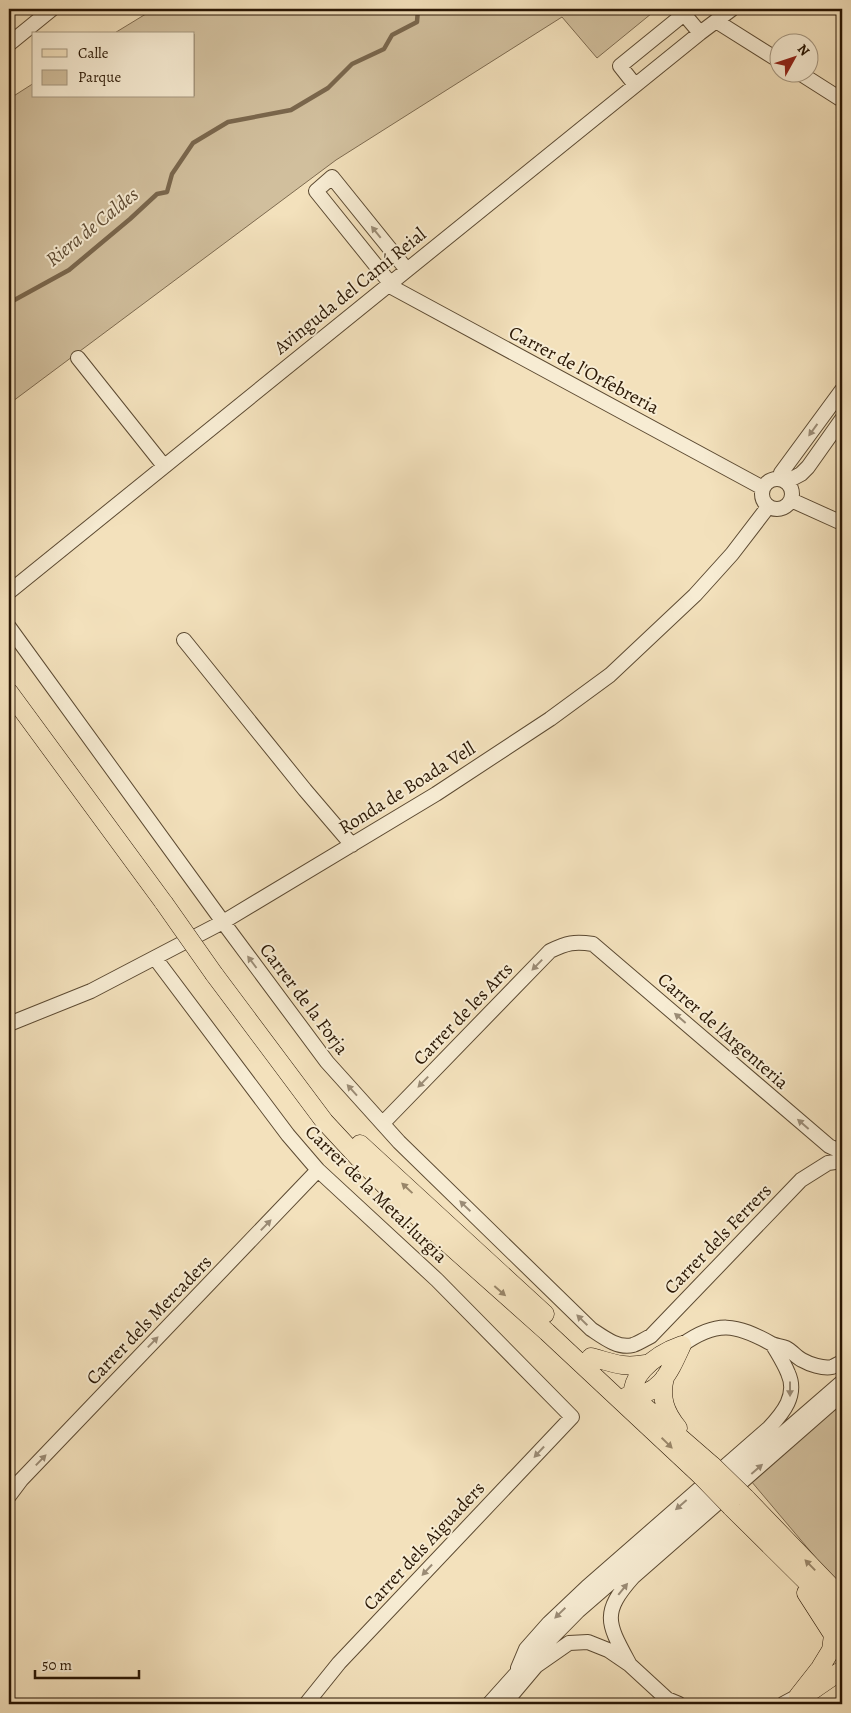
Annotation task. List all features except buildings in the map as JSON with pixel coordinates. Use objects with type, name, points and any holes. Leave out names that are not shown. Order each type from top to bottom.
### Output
[{"type":"main road","points":[[9,681],[12,695],[214,974],[324,1121],[401,1202],[646,1423],[707,1471],[738,1503],[842,1598]]},
{"type":"main road","points":[[293,1080],[633,1396],[692,1446]]},
{"type":"main road","points":[[591,1356],[615,1364],[629,1366],[646,1364],[670,1349],[682,1345]]},
{"type":"main road","points":[[682,1345],[665,1377],[661,1392],[670,1417],[692,1446],[707,1471]]},
{"type":"main road","points":[[646,1364],[633,1386],[633,1403],[646,1423]]},
{"type":"main road","points":[[614,1393],[633,1396],[649,1393],[665,1377]]},
{"type":"main road","points":[[738,1503],[814,1603],[833,1635],[836,1646],[820,1668],[790,1700]]},
{"type":"main road","points":[[781,1558],[842,1617]]},
{"type":"main road","points":[[790,1700],[813,1690],[842,1670]]},
{"type":"street","points":[[9,44],[52,9]]},
{"type":"street","name":"Avinguda del Camí Reial","points":[[716,21],[726,9]]},
{"type":"street","name":"Avinguda del Camí Reial","points":[[9,592],[635,85],[732,9]]},
{"type":"street","points":[[635,85],[620,66],[687,11],[700,33]]},
{"type":"street","points":[[716,21],[768,54]]},
{"type":"street","points":[[814,82],[842,100]]},
{"type":"street","points":[[389,284],[316,191],[332,177],[407,270]]},
{"type":"street","name":"Carrer de l'Orfebreria","points":[[389,284],[763,488]]},
{"type":"street","points":[[78,358],[164,466]]},
{"type":"street","points":[[842,390],[782,473],[783,481],[792,492],[791,500],[782,509],[776,510],[768,507],[762,498],[763,488],[768,482],[783,481],[801,474],[842,419]]},
{"type":"street","points":[[791,500],[842,523]]},
{"type":"street","name":"Ronda de Boada Vell","points":[[9,1024],[91,991],[223,922],[436,794],[550,719],[610,675],[701,588],[732,554],[768,507]]},
{"type":"street","name":"Carrer de la Forja","points":[[9,628],[327,1062],[399,1142],[591,1329],[607,1340],[622,1346]]},
{"type":"street","points":[[184,640],[352,845]]},
{"type":"street","name":"Carrer de les Arts","points":[[382,1123],[550,951],[578,941]]},
{"type":"street","name":"Carrer de l'Argenteria","points":[[578,941],[593,944],[829,1146],[842,1152]]},
{"type":"street","name":"Carrer de la Metal·lurgia","points":[[155,958],[288,1135],[318,1170],[437,1280],[572,1417]]},
{"type":"street","name":"Carrer dels Ferrers","points":[[622,1346],[632,1345],[651,1336],[801,1180],[828,1163],[842,1161]]},
{"type":"street","name":"Carrer dels Mercaders","points":[[9,1496],[21,1480],[318,1170]]},
{"type":"street","points":[[682,1345],[699,1333],[723,1327],[752,1333],[773,1345],[785,1347],[802,1360],[816,1365],[831,1368],[842,1362]]},
{"type":"street","points":[[515,1675],[526,1649],[549,1623],[587,1587],[781,1416],[790,1401],[792,1387],[788,1373],[773,1345]]},
{"type":"street","points":[[490,1704],[515,1675],[578,1611],[842,1382]]},
{"type":"street","points":[[630,1664],[611,1627],[610,1612],[619,1593],[633,1577],[842,1394]]},
{"type":"street","name":"Carrer dels Aiguaders","points":[[306,1704],[339,1663],[572,1417]]},
{"type":"street","points":[[504,1704],[536,1666],[569,1643],[588,1642],[608,1650],[630,1664],[667,1699],[679,1704]]},
{"type":"green space","points":[[154,9],[657,9],[597,58],[562,17],[336,160],[9,404],[9,99],[32,84],[32,98],[195,98],[195,32],[116,32]]},
{"type":"green space","points":[[842,1399],[842,1586],[827,1571],[751,1481]]},
{"type":"waterway","name":"Riera de Caldes","points":[[9,303],[69,270],[157,194],[167,192],[172,174],[193,143],[228,122],[291,110],[328,88],[352,64],[384,49],[392,35],[417,22],[418,9]]}]
